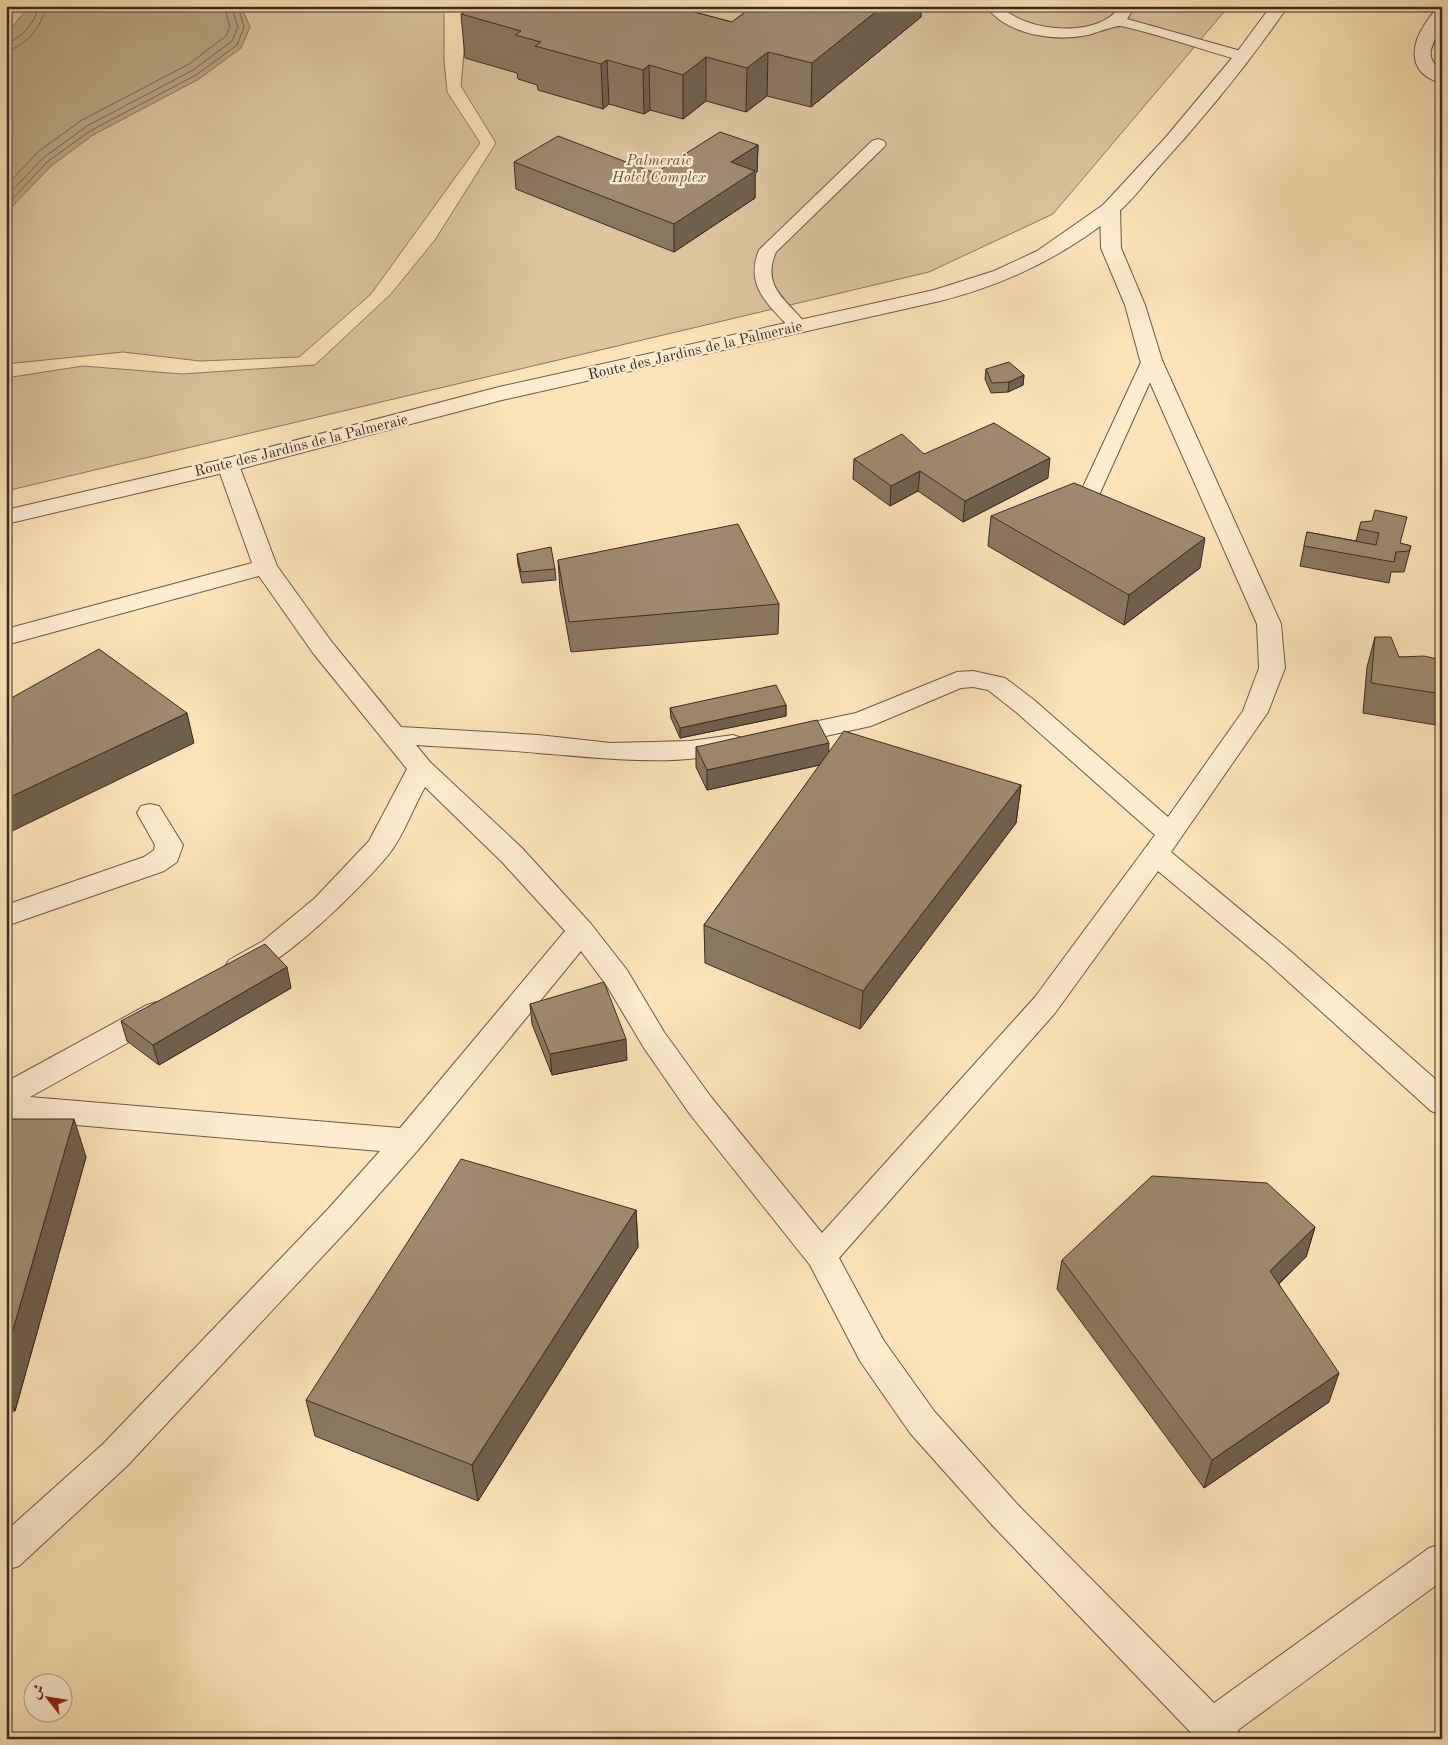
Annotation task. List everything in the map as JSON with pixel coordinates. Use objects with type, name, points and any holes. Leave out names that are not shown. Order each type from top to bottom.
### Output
[{"type":"street","name":"Route des Jardins de la Palmeraie","points":[[6,517],[228,465],[499,394],[940,295],[1001,275],[1044,255],[1110,209],[1173,141],[1243,56],[1280,6]]},
{"type":"street","points":[[1431,6],[1442,8]]},
{"type":"street","points":[[1442,13],[1426,32],[1422,47],[1424,64],[1430,72],[1442,78]]},
{"type":"street","points":[[821,1256],[1044,1004],[1162,844],[1254,712],[1272,668],[1269,624],[1151,360],[1135,305],[1111,248],[1110,209]]},
{"type":"street","points":[[228,465],[265,567],[322,647],[422,768],[512,854],[581,931],[617,978],[654,1040],[700,1105],[821,1256],[872,1351],[922,1422],[1006,1515],[1217,1733],[1442,1560]]},
{"type":"street","points":[[6,637],[265,567]]},
{"type":"street","points":[[393,735],[538,744],[611,752],[690,750],[762,740],[862,720],[957,680],[974,679],[996,684],[1025,706],[1162,844],[1279,957],[1442,1103]]},
{"type":"street","points":[[215,980],[273,948],[325,905],[380,847],[422,768]]},
{"type":"street","points":[[6,916],[154,864],[167,856],[169,846],[150,813]]},
{"type":"street","points":[[6,1554],[115,1455],[339,1218],[407,1141],[581,931]]},
{"type":"street","points":[[6,1096],[182,999]]},
{"type":"street","points":[[6,1107],[407,1141]]},
{"type":"lane","points":[[993,6],[995,11],[1008,20],[1048,32],[1089,31],[1118,21],[1127,13],[1128,6]]},
{"type":"lane","points":[[1118,21],[1243,56]]},
{"type":"lane","points":[[799,327],[765,288],[760,266],[763,259],[768,250],[878,144]]},
{"type":"lane","points":[[1085,504],[1151,360]]},
{"type":"green space","points":[[6,6],[446,6],[444,11],[444,60],[447,92],[480,143],[371,294],[299,357],[200,361],[123,352],[6,364]]},
{"type":"green space","name":"Palmeraie Hotel Complex","points":[[468,6],[1229,6],[1053,214],[929,272],[6,491],[6,378],[83,366],[182,374],[315,365],[391,294],[435,240],[496,143],[461,86]]},
{"type":"water","points":[[29,6],[241,6],[250,27],[241,48],[199,79],[93,135],[51,166],[6,213],[7,34]]},
{"type":"building","points":[[474,6],[671,6],[732,22],[753,6],[883,6],[812,63],[768,52],[747,68],[706,57],[683,75],[649,65],[643,70],[607,60],[601,64],[535,46],[541,42],[515,35],[521,31],[461,14]]},
{"type":"building","points":[[720,132],[758,145],[731,162],[755,171],[674,224],[514,162],[558,136],[655,173]]},
{"type":"building","points":[[1009,362],[1024,375],[1009,382],[992,383],[986,369]]},
{"type":"building","points":[[994,423],[1050,458],[965,501],[920,471],[891,486],[854,459],[902,434],[924,454]]},
{"type":"building","points":[[1074,483],[1205,538],[1129,595],[991,516]]},
{"type":"building","points":[[1375,510],[1407,517],[1400,543],[1411,546],[1409,551],[1396,552],[1394,562],[1304,546],[1307,532],[1376,545],[1379,533],[1359,529],[1361,522],[1372,521]]},
{"type":"building","points":[[738,524],[779,604],[569,622],[558,560]]},
{"type":"building","points":[[551,547],[555,569],[521,572],[517,554]]},
{"type":"building","points":[[1375,637],[1391,637],[1399,657],[1424,656],[1442,660],[1442,694],[1371,683]]},
{"type":"building","points":[[99,649],[187,713],[6,799],[6,701]]},
{"type":"building","points":[[776,685],[786,705],[680,728],[670,708]]},
{"type":"building","points":[[817,720],[829,743],[707,770],[696,747]]},
{"type":"building","points":[[844,731],[1021,785],[863,991],[704,925]]},
{"type":"building","points":[[265,944],[287,967],[153,1045],[121,1021]]},
{"type":"building","points":[[604,982],[626,1039],[550,1054],[530,1004]]},
{"type":"building","points":[[6,1119],[74,1119],[6,1354]]},
{"type":"building","points":[[461,1159],[636,1210],[472,1465],[306,1400]]},
{"type":"building","points":[[1152,1176],[1267,1183],[1315,1227],[1270,1271],[1339,1373],[1212,1460],[1062,1260]]}]
